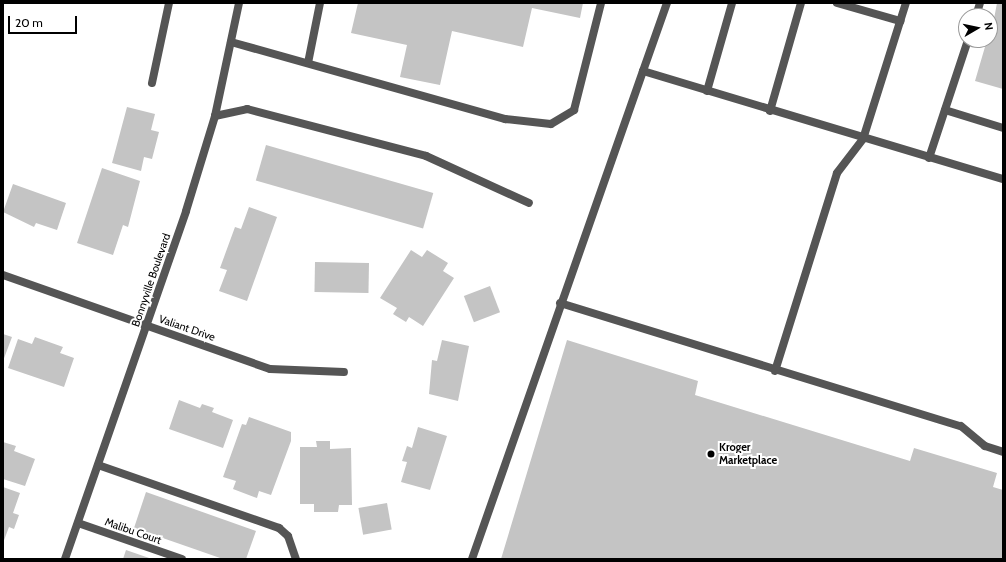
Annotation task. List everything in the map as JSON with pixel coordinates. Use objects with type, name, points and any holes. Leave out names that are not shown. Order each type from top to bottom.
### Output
[{"type":"street","points":[[152,83],[169,3]]},
{"type":"street","name":"Bonnyville Boulevard","points":[[65,559],[148,326],[215,116],[239,3]]},
{"type":"street","points":[[308,63],[320,3]]},
{"type":"street","points":[[231,42],[504,119],[551,124],[574,110],[600,3]]},
{"type":"street","points":[[472,559],[560,303],[667,3]]},
{"type":"street","points":[[707,91],[732,3]]},
{"type":"street","points":[[770,110],[800,3]]},
{"type":"street","points":[[837,3],[900,21]]},
{"type":"street","points":[[775,371],[837,173],[863,139],[906,3]]},
{"type":"street","points":[[929,158],[965,48]]},
{"type":"street","points":[[642,72],[863,139],[1003,179]]},
{"type":"street","points":[[215,116],[247,108],[426,156],[529,203]]},
{"type":"street","points":[[945,110],[1003,128]]},
{"type":"street","name":"Valiant Drive","points":[[3,275],[270,369],[344,372]]},
{"type":"street","points":[[560,303],[775,371],[961,426],[985,446],[1003,452]]},
{"type":"street","points":[[98,465],[279,528],[288,536],[296,559]]},
{"type":"street","name":"Malibu Court","points":[[78,523],[182,559]]},
{"type":"building","points":[[358,3],[583,3],[580,18],[532,8],[523,47],[452,31],[440,85],[400,77],[407,45],[351,33]]},
{"type":"building","points":[[997,3],[1003,3],[1003,89],[975,81],[985,48],[998,48],[998,8],[996,8]]},
{"type":"building","points":[[127,107],[155,114],[151,130],[159,132],[152,159],[144,157],[141,171],[112,163]]},
{"type":"building","points":[[266,145],[433,193],[423,229],[256,181]]},
{"type":"building","points":[[102,168],[140,181],[128,227],[123,225],[113,255],[77,243]]},
{"type":"building","points":[[13,184],[66,203],[57,230],[36,223],[34,227],[3,212]]},
{"type":"building","points":[[249,207],[277,217],[247,301],[219,291],[227,270],[220,268],[235,227],[241,229]]},
{"type":"building","points":[[411,250],[422,257],[427,250],[448,263],[443,271],[454,278],[423,326],[409,317],[406,322],[393,314],[397,308],[380,298]]},
{"type":"building","points":[[315,262],[369,263],[368,293],[314,292]]},
{"type":"building","points":[[490,286],[500,312],[474,322],[464,296]]},
{"type":"building","points":[[3,334],[12,337],[3,361]]},
{"type":"building","points":[[35,337],[63,347],[60,353],[74,358],[64,387],[8,368],[18,339],[32,344]]},
{"type":"building","points":[[442,340],[469,346],[458,401],[429,394],[432,360],[437,361]]},
{"type":"building","name":"Kroger Marketplace","points":[[567,340],[698,381],[695,395],[910,461],[914,448],[997,473],[993,487],[1003,490],[1003,559],[501,559]]},
{"type":"building","points":[[179,400],[200,408],[202,404],[214,408],[212,412],[233,420],[223,448],[169,429]]},
{"type":"building","points":[[249,417],[291,432],[291,441],[271,495],[259,491],[257,498],[233,489],[236,481],[223,477],[242,424],[246,425]]},
{"type":"building","points":[[418,427],[447,436],[430,490],[401,482],[407,462],[402,461],[407,446],[412,448]]},
{"type":"building","points":[[316,441],[330,441],[330,449],[351,448],[352,505],[339,505],[338,512],[314,512],[314,504],[300,504],[300,447],[317,447]]},
{"type":"building","points":[[3,442],[16,446],[14,451],[35,459],[25,486],[3,479]]},
{"type":"building","points":[[3,487],[20,493],[13,513],[19,515],[14,529],[9,527],[3,543]]},
{"type":"building","points":[[146,492],[256,531],[246,559],[223,559],[134,528]]},
{"type":"building","points":[[387,503],[392,530],[363,535],[358,508]]},
{"type":"building","points":[[126,550],[152,559],[123,559]]},
{"type":"place","name":"Kroger Marketplace","points":[[711,454]]}]
